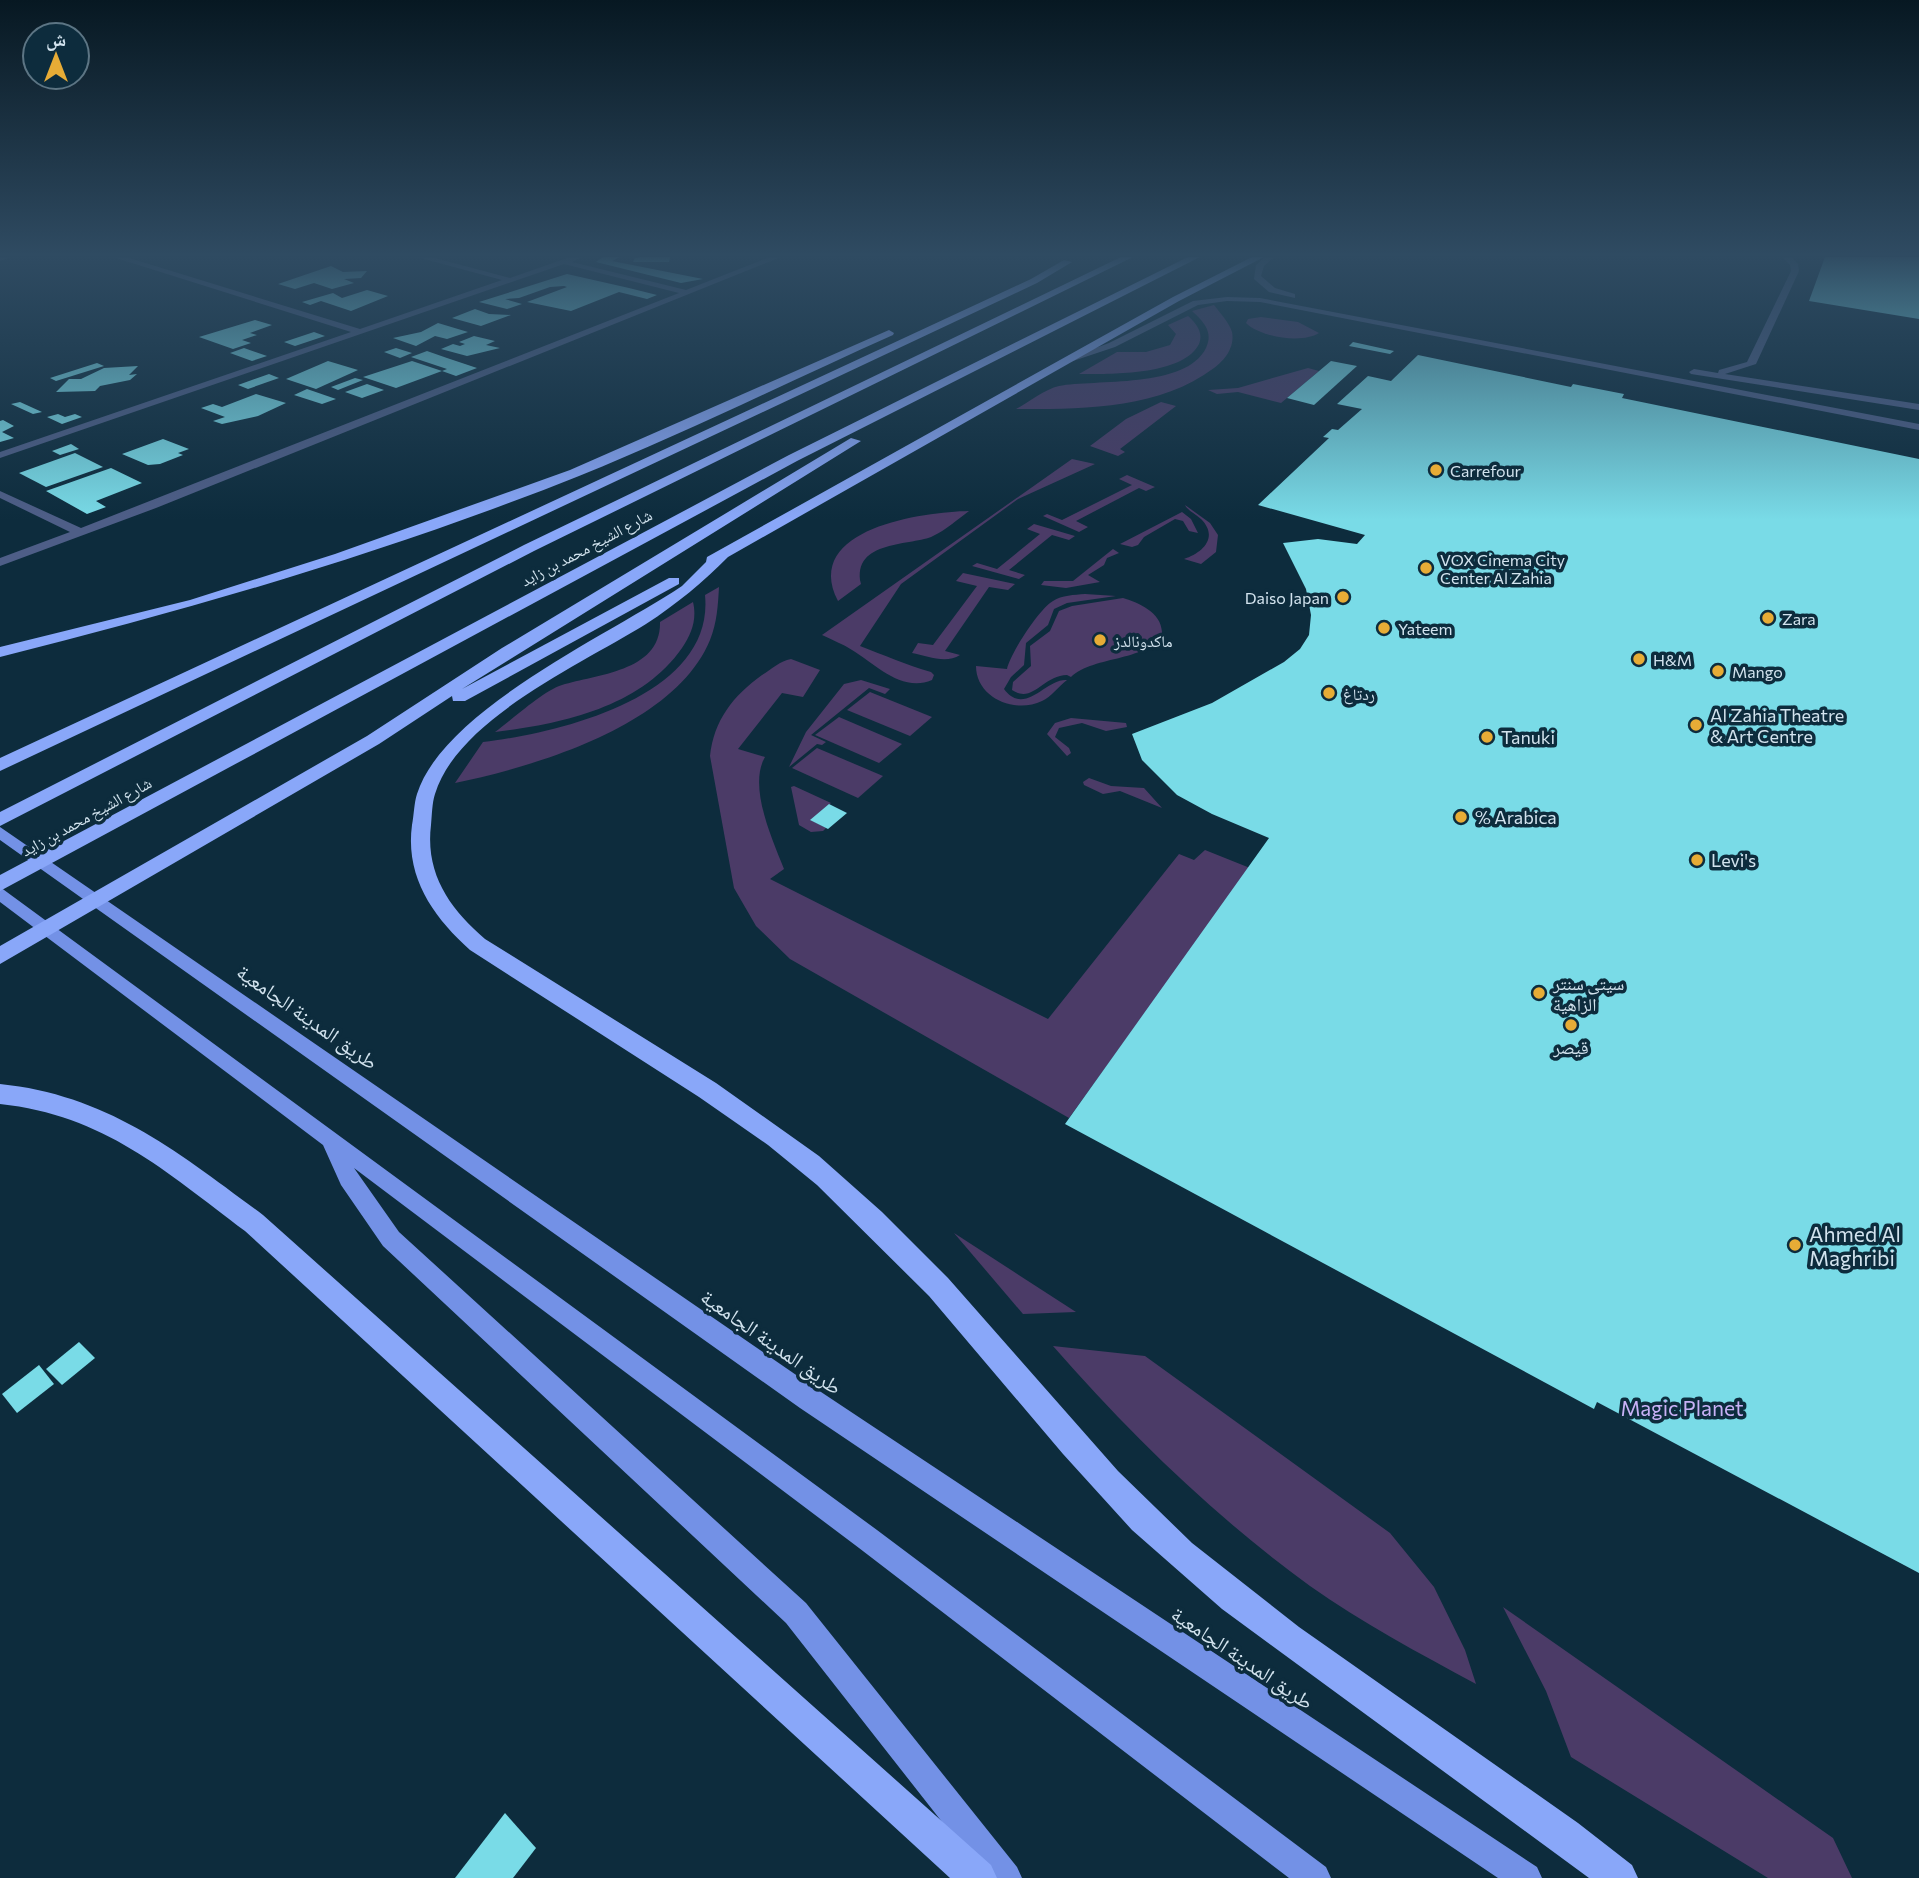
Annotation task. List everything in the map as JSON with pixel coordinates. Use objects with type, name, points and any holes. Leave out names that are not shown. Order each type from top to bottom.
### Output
[{"type":"highway","points":[[0,652],[127,621],[270,580],[575,472],[860,345]]},
{"type":"highway","points":[[0,765],[898,345]]},
{"type":"highway","name":"شارع الشيخ محمد بن زايد","points":[[0,820],[529,548],[948,345]]},
{"type":"highway","name":"شارع الشيخ محمد بن زايد","points":[[0,884],[594,562],[793,458],[1024,345]]},
{"type":"highway","points":[[373,740],[525,664],[1095,345]]},
{"type":"highway","points":[[0,956],[373,740],[508,651],[788,484],[933,391]]},
{"type":"highway","points":[[723,554],[688,588],[487,716],[452,747],[428,783],[418,828],[420,855],[428,882],[441,908],[460,932],[492,955],[716,1096],[779,1140],[843,1192],[906,1253],[1114,1490],[1180,1553],[1255,1615],[1619,1878]]},
{"type":"highway","points":[[0,1094],[24,1094],[82,1110],[126,1130],[254,1223],[978,1878]]},
{"type":"main road","name":"طريق المدينة الجامعية","points":[[0,832],[809,1399],[1526,1878]]},
{"type":"main road","points":[[0,893],[868,1539],[1315,1878]]},
{"type":"main road","points":[[332,1142],[348,1178],[391,1239],[796,1613],[1006,1878]]},
{"type":"street","points":[[0,456],[322,345]]},
{"type":"street","points":[[0,562],[556,345]]},
{"type":"street","points":[[1070,359],[1113,345]]},
{"type":"street","points":[[1485,345],[1919,427]]},
{"type":"street","points":[[1553,345],[1606,355]]},
{"type":"street","points":[[1701,373],[1726,372],[1751,363],[1760,345]]},
{"type":"street","points":[[1751,363],[1772,376],[1824,391]]},
{"type":"street","points":[[1687,370],[1919,407]]},
{"type":"street","points":[[0,494],[79,532]]},
{"type":"shaded area","points":[[1170,345],[1198,345],[1178,362],[1162,368],[1079,374],[1117,352],[1146,352]]},
{"type":"shaded area","points":[[1207,345],[1231,345],[1228,353],[1214,368],[1169,392],[1093,407],[1016,409],[1059,386],[1138,380],[1180,370],[1195,361]]},
{"type":"shaded area","points":[[1308,368],[1319,371],[1281,403],[1238,392],[1217,394],[1208,390],[1238,388]]},
{"type":"shaded area","points":[[1161,402],[1176,406],[1120,449],[1125,452],[1118,456],[1090,446],[1126,419]]},
{"type":"shaded area","points":[[1072,459],[1095,464],[1018,499],[901,584],[860,646],[931,672],[934,675],[932,680],[910,683],[900,680],[849,648],[822,635]]},
{"type":"shaded area","points":[[1127,475],[1155,487],[1146,491],[1139,488],[1076,521],[1088,527],[1079,532],[1043,516],[1047,514],[1062,520],[1132,485],[1119,479]]},
{"type":"shaded area","points":[[1185,505],[1210,523],[1218,535],[1216,552],[1201,564],[1184,559],[1197,553],[1206,544],[1209,532],[1201,519]]},
{"type":"shaded area","points":[[969,511],[933,536],[874,552],[865,559],[860,569],[861,584],[838,601],[831,576],[837,556],[851,541],[873,529],[898,521],[924,515]]},
{"type":"shaded area","points":[[1182,512],[1191,519],[1198,533],[1189,531],[1183,521],[1175,519],[1144,537],[1138,545],[1132,547],[1120,544]]},
{"type":"shaded area","points":[[1034,524],[1075,536],[1069,540],[1052,535],[1009,570],[1025,575],[1019,579],[972,566],[977,563],[997,569],[1040,534],[1027,529]]},
{"type":"shaded area","points":[[1113,549],[1119,553],[1107,558],[1104,565],[1088,575],[1100,582],[1066,588],[1041,585],[1044,581],[1073,581]]},
{"type":"shaded area","points":[[963,573],[1015,584],[1008,590],[989,587],[945,651],[960,655],[943,659],[912,653],[918,643],[933,645],[977,586],[956,581]]},
{"type":"shaded area","points":[[719,587],[716,621],[710,640],[692,670],[667,696],[636,718],[562,753],[455,783],[483,742],[551,729],[589,718],[626,703],[659,684],[685,659],[701,630],[705,595]]},
{"type":"shaded area","points":[[1085,594],[1116,596],[1067,603],[1054,609],[1048,625],[1026,643],[1024,665],[1011,677],[1004,689],[1012,697],[1028,698],[1051,684],[1067,680],[1045,699],[1031,705],[1009,704],[990,695],[978,677],[976,666],[1007,669],[1026,632],[1047,606],[1060,598]]},
{"type":"shaded area","points":[[1123,598],[1142,606],[1158,619],[1162,632],[1156,642],[1134,654],[1093,665],[1071,677],[1058,677],[1026,694],[1012,690],[1013,682],[1031,666],[1030,646],[1050,631],[1059,611],[1072,606]]},
{"type":"shaded area","points":[[693,602],[694,620],[686,642],[665,668],[645,685],[598,709],[573,717],[495,732],[554,688],[624,668],[638,661],[650,651],[657,639],[660,622]]},
{"type":"shaded area","points":[[791,659],[820,670],[803,697],[782,693],[738,749],[765,757],[760,769],[760,797],[768,828],[784,869],[770,879],[1048,1019],[1179,854],[1194,860],[1205,850],[1250,868],[1069,1118],[790,959],[756,926],[734,888],[710,756],[716,731],[734,700],[762,675]]},
{"type":"shaded area","points":[[861,680],[890,689],[885,694],[869,688],[811,735],[826,742],[817,744],[789,767],[806,732],[844,684]]},
{"type":"shaded area","points":[[870,692],[932,717],[910,736],[847,710]]},
{"type":"shaded area","points":[[839,717],[902,744],[879,763],[815,735]]},
{"type":"shaded area","points":[[1071,718],[1126,723],[1127,727],[1106,731],[1082,723],[1059,728],[1055,737],[1069,748],[1071,753],[1067,756],[1047,734],[1055,723]]},
{"type":"shaded area","points":[[817,748],[883,776],[858,798],[792,768]]},
{"type":"shaded area","points":[[1089,778],[1111,786],[1144,788],[1162,808],[1120,791],[1103,794],[1084,785],[1083,782]]},
{"type":"shaded area","points":[[791,787],[831,803],[811,820],[826,828],[823,831],[811,832],[799,825]]},
{"type":"shaded area","points":[[954,1233],[1076,1312],[1023,1314]]},
{"type":"shaded area","points":[[1053,1346],[1145,1356],[1390,1533],[1434,1587],[1465,1650],[1476,1684],[1350,1613],[1310,1586],[1241,1532],[1143,1442]]},
{"type":"shaded area","points":[[1503,1607],[1833,1838],[1852,1878],[1768,1878],[1571,1757],[1546,1691]]},
{"type":"building","points":[[221,345],[246,345],[233,349]]},
{"type":"building","points":[[451,345],[487,345],[500,348],[467,356],[441,349]]},
{"type":"building","points":[[1365,345],[1394,351],[1390,354],[1349,346]]},
{"type":"building","points":[[244,348],[267,356],[252,361],[230,353]]},
{"type":"building","points":[[396,348],[412,353],[400,358],[384,352]]},
{"type":"building","points":[[427,351],[477,368],[456,376],[442,371],[447,369],[411,357]]},
{"type":"building","name":"سيتي سنتر الزاهية","points":[[1418,355],[1571,387],[1573,384],[1624,394],[1622,398],[1919,459],[1919,1573],[1597,1402],[1594,1409],[1065,1124],[1269,838],[1212,814],[1177,795],[1142,760],[1132,734],[1212,703],[1284,662],[1300,649],[1309,635],[1311,615],[1306,589],[1283,543],[1318,539],[1357,544],[1365,535],[1258,505],[1329,438],[1323,437],[1332,429],[1338,430],[1362,409],[1337,404],[1368,376],[1391,381]]},
{"type":"building","points":[[328,361],[358,370],[316,389],[286,379]]},
{"type":"building","points":[[412,361],[442,371],[396,388],[363,377]]},
{"type":"building","points":[[1331,361],[1357,366],[1314,405],[1287,398]]},
{"type":"building","points":[[97,363],[104,366],[56,381],[50,378]]},
{"type":"building","points":[[138,366],[129,375],[137,374],[130,380],[100,386],[95,391],[56,392],[69,379],[81,379],[104,368]]},
{"type":"building","points":[[269,374],[279,378],[248,389],[238,385]]},
{"type":"building","points":[[355,378],[363,380],[338,390],[331,387]]},
{"type":"building","points":[[367,384],[384,390],[362,398],[345,392]]},
{"type":"building","points":[[307,389],[336,399],[322,404],[294,395]]},
{"type":"building","points":[[256,394],[286,403],[258,416],[222,424],[213,421],[225,417],[201,408],[213,404],[222,407]]},
{"type":"building","points":[[20,402],[42,412],[33,414],[11,404]]},
{"type":"building","points":[[58,414],[65,417],[75,414],[82,417],[62,424],[47,417]]},
{"type":"building","points":[[0,421],[14,426],[2,432],[14,438],[0,442]]},
{"type":"building","points":[[163,439],[189,449],[178,453],[183,455],[160,464],[148,465],[122,454]]},
{"type":"building","points":[[71,444],[79,449],[60,455],[52,451]]},
{"type":"building","points":[[75,453],[103,467],[46,487],[19,473]]},
{"type":"building","points":[[111,468],[142,483],[96,501],[106,507],[87,514],[46,491]]},
{"type":"building","points":[[829,804],[847,813],[828,829],[810,820]]},
{"type":"building","points":[[79,1342],[95,1358],[62,1385],[46,1369]]},
{"type":"building","points":[[39,1365],[54,1384],[17,1413],[2,1394]]},
{"type":"building","points":[[505,1813],[536,1848],[513,1878],[455,1878]]},
{"type":"place","name":"Carrefour","points":[[1436,470]]},
{"type":"place","name":"VOX Cinema City Center Al Zahia","points":[[1426,568]]},
{"type":"place","name":"Daiso Japan","points":[[1343,597]]},
{"type":"place","name":"Zara","points":[[1768,618]]},
{"type":"place","name":"Yateem","points":[[1384,628]]},
{"type":"place","name":"ماكدونالدز","points":[[1100,640]]},
{"type":"place","name":"H&M","points":[[1639,659]]},
{"type":"place","name":"Mango","points":[[1718,671]]},
{"type":"place","name":"ردتاغ","points":[[1329,693]]},
{"type":"place","name":"Al Zahia Theatre & Art Centre","points":[[1696,725]]},
{"type":"place","name":"Tanuki","points":[[1487,737]]},
{"type":"place","name":"% Arabica","points":[[1461,817]]},
{"type":"place","name":"Levi's","points":[[1697,860]]},
{"type":"place","name":"سيتي سنتر الزاهية","points":[[1539,993]]},
{"type":"place","name":"قيصر","points":[[1571,1025]]},
{"type":"place","name":"Ahmed Al Maghribi","points":[[1795,1245]]},
{"type":"park label","name":"Magic Planet","points":[[1682,1407]]}]
